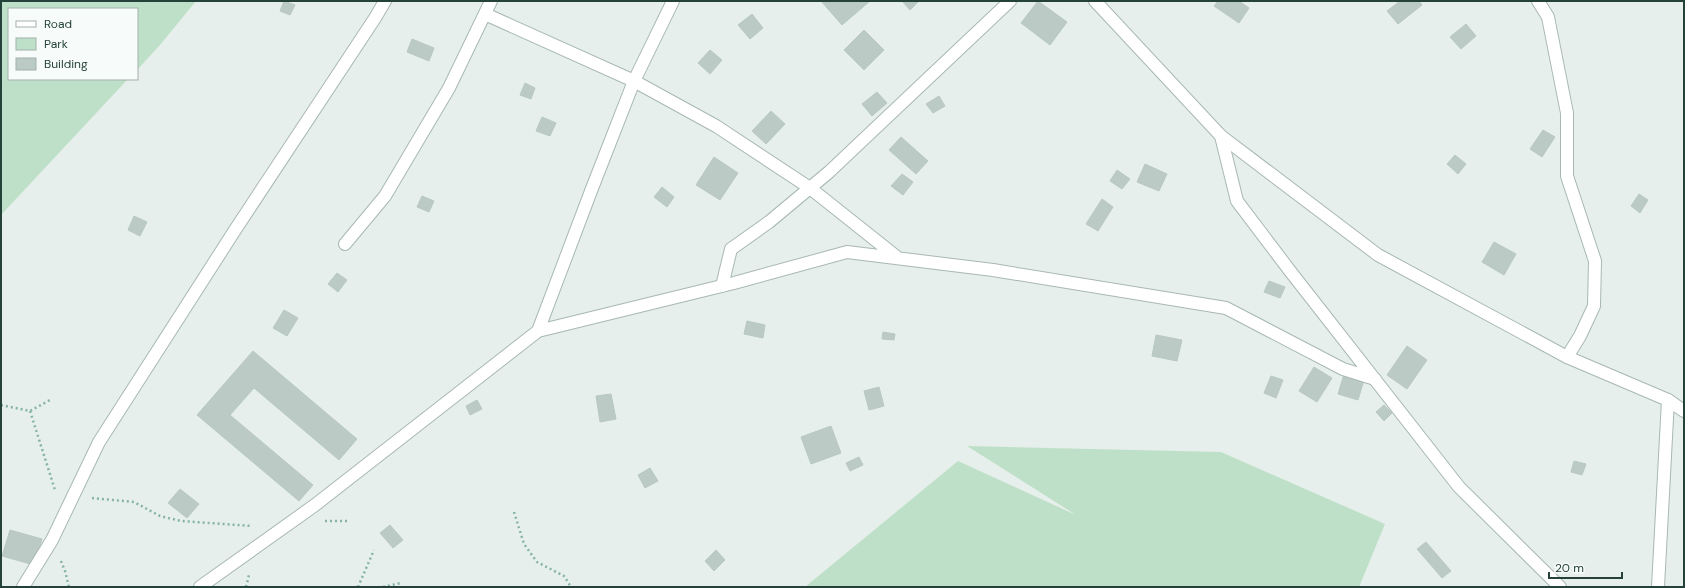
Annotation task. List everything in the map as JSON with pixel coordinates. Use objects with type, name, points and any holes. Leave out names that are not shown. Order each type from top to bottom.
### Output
[{"type":"street","points":[[23,587],[52,540],[103,435],[385,1]]},
{"type":"street","points":[[345,244],[385,196],[449,88],[491,1]]},
{"type":"street","points":[[538,331],[634,81],[673,1]]},
{"type":"street","points":[[722,286],[731,248],[769,222],[829,172],[1010,1]]},
{"type":"street","points":[[1095,1],[1221,136],[1378,255],[1567,357],[1668,400],[1684,411]]},
{"type":"street","points":[[1538,1],[1548,17],[1567,113],[1567,176],[1594,261],[1594,306],[1580,336],[1567,357]]},
{"type":"street","points":[[485,14],[634,81],[716,126],[810,188],[899,259]]},
{"type":"street","points":[[1221,136],[1237,201],[1458,488],[1560,587]]},
{"type":"street","points":[[200,587],[282,529],[538,331],[722,286],[847,252],[994,270],[1226,308],[1343,369],[1375,379]]},
{"type":"street","points":[[1658,587],[1668,400]]},
{"type":"path","points":[[1,405],[30,411],[50,400]]},
{"type":"path","points":[[74,494],[94,498],[134,502],[160,516],[181,521],[282,529]]},
{"type":"path","points":[[514,512],[524,544],[537,562],[564,576],[570,587]]},
{"type":"path","points":[[324,521],[347,521]]},
{"type":"path","points":[[358,587],[374,550]]},
{"type":"path","points":[[383,587],[401,583]]},
{"type":"green space","points":[[1,1],[196,1],[138,69],[138,8],[8,8],[8,80],[127,80],[1,215]]},
{"type":"green space","points":[[967,446],[1221,452],[1385,524],[1359,587],[805,587],[958,461],[1076,515]]},
{"type":"building","points":[[284,1],[295,5],[290,15],[280,11]]},
{"type":"building","points":[[821,1],[870,1],[842,25]]},
{"type":"building","points":[[902,1],[917,1],[918,2],[910,10]]},
{"type":"building","points":[[1038,1],[1067,22],[1050,45],[1021,23]]},
{"type":"building","points":[[1218,1],[1239,1],[1249,8],[1239,23],[1214,6]]},
{"type":"building","points":[[1400,1],[1419,1],[1422,5],[1398,24],[1387,11]]},
{"type":"building","points":[[752,14],[763,28],[750,39],[738,25]]},
{"type":"building","points":[[1466,24],[1476,36],[1461,49],[1450,37]]},
{"type":"building","points":[[864,30],[884,50],[864,70],[844,50]]},
{"type":"building","points":[[412,39],[434,48],[429,61],[407,52]]},
{"type":"building","points":[[710,50],[722,60],[710,74],[698,63]]},
{"type":"building","points":[[525,83],[535,88],[531,99],[520,95]]},
{"type":"building","points":[[877,92],[887,103],[872,116],[862,104]]},
{"type":"building","points":[[939,96],[945,106],[933,113],[926,104]]},
{"type":"building","points":[[771,111],[785,124],[766,144],[752,131]]},
{"type":"building","points":[[542,117],[556,123],[550,136],[536,131]]},
{"type":"building","points":[[1543,130],[1555,137],[1542,157],[1530,149]]},
{"type":"building","points":[[901,137],[928,161],[916,174],[889,150]]},
{"type":"building","points":[[1455,155],[1466,164],[1458,174],[1447,164]]},
{"type":"building","points":[[714,157],[738,173],[720,200],[696,185]]},
{"type":"building","points":[[1145,164],[1167,174],[1159,191],[1137,182]]},
{"type":"building","points":[[1117,170],[1130,179],[1122,189],[1110,181]]},
{"type":"building","points":[[902,174],[913,182],[903,195],[891,186]]},
{"type":"building","points":[[662,187],[674,197],[667,207],[654,197]]},
{"type":"building","points":[[1639,194],[1648,200],[1640,213],[1631,206]]},
{"type":"building","points":[[422,196],[434,201],[429,212],[417,207]]},
{"type":"building","points":[[1102,199],[1113,207],[1098,231],[1086,224]]},
{"type":"building","points":[[134,216],[147,222],[140,236],[128,230]]},
{"type":"building","points":[[1494,242],[1516,254],[1504,275],[1482,262]]},
{"type":"building","points":[[337,273],[347,280],[338,292],[328,284]]},
{"type":"building","points":[[1269,281],[1285,287],[1280,298],[1264,292]]},
{"type":"building","points":[[284,310],[298,318],[287,336],[273,328]]},
{"type":"building","points":[[747,321],[765,325],[763,338],[744,334]]},
{"type":"building","points":[[883,332],[895,334],[894,340],[882,339]]},
{"type":"building","points":[[1156,335],[1182,340],[1177,361],[1152,356]]},
{"type":"building","points":[[1407,346],[1427,360],[1407,389],[1387,375]]},
{"type":"building","points":[[253,351],[357,439],[339,460],[254,388],[230,415],[313,485],[299,501],[197,415]]},
{"type":"building","points":[[1314,367],[1332,378],[1317,402],[1299,391]]},
{"type":"building","points":[[1344,374],[1364,380],[1358,400],[1338,394]]},
{"type":"building","points":[[1271,376],[1283,380],[1276,398],[1264,393]]},
{"type":"building","points":[[879,387],[884,406],[869,410],[864,391]]},
{"type":"building","points":[[611,394],[616,419],[600,422],[596,396]]},
{"type":"building","points":[[477,400],[482,409],[470,415],[466,406]]},
{"type":"building","points":[[1384,405],[1392,413],[1384,421],[1376,412]]},
{"type":"building","points":[[831,426],[841,453],[811,464],[801,437]]},
{"type":"building","points":[[859,457],[863,465],[850,471],[846,463]]},
{"type":"building","points":[[1574,461],[1586,464],[1582,475],[1571,472]]},
{"type":"building","points":[[650,468],[658,481],[645,488],[638,475]]},
{"type":"building","points":[[180,489],[199,504],[187,518],[168,503]]},
{"type":"building","points":[[390,525],[403,540],[393,548],[380,533]]},
{"type":"building","points":[[10,530],[42,539],[34,565],[2,556]]},
{"type":"building","points":[[1426,542],[1451,571],[1442,578],[1417,549]]},
{"type":"building","points":[[716,550],[725,560],[714,571],[705,561]]}]
